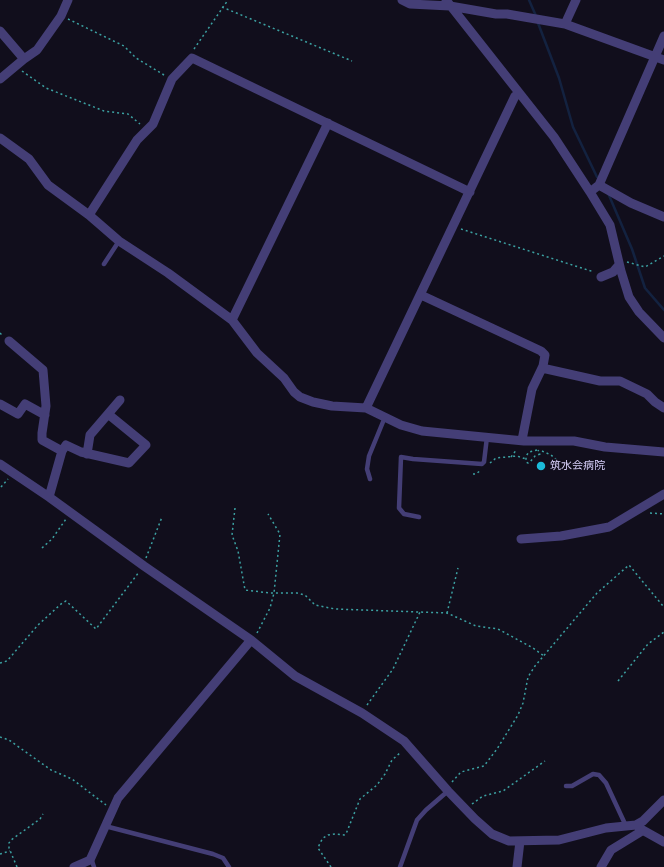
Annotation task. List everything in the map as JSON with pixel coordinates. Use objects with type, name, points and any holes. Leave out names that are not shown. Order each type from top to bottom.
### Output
[{"type":"street","points":[[0,80],[37,50],[61,16],[68,0]]},
{"type":"street","points":[[402,0],[410,4],[448,3],[496,14],[507,14],[566,24],[664,60]]},
{"type":"street","points":[[566,24],[576,0]]},
{"type":"street","points":[[448,3],[554,137],[590,192],[610,225],[629,297],[639,312],[664,338]]},
{"type":"street","points":[[0,31],[24,59]]},
{"type":"street","points":[[590,192],[599,185],[664,36]]},
{"type":"street","points":[[89,215],[137,140],[153,124],[172,79],[192,58],[470,192]]},
{"type":"street","points":[[366,408],[515,96]]},
{"type":"street","points":[[232,320],[328,123]]},
{"type":"street","points":[[0,138],[29,159],[48,185],[89,215],[119,241],[168,273],[232,320],[257,353],[284,378],[294,392],[300,397],[313,402],[332,406],[366,408],[401,425],[422,431],[522,440],[574,440],[605,447],[664,452]]},
{"type":"street","points":[[599,185],[631,203],[664,218]]},
{"type":"street","points":[[603,277],[613,272],[619,263]]},
{"type":"street","points":[[421,295],[541,351],[545,355],[542,368],[532,389],[522,440]]},
{"type":"street","points":[[9,341],[43,370],[46,406],[42,440],[62,452]]},
{"type":"street","points":[[542,368],[600,381],[620,381],[647,394],[664,408]]},
{"type":"street","points":[[87,454],[90,435],[120,400]]},
{"type":"street","points":[[0,404],[18,414],[25,404],[45,415]]},
{"type":"street","points":[[49,497],[62,452],[66,445],[87,454],[129,463],[146,445],[108,414]]},
{"type":"street","points":[[0,464],[251,640],[295,676],[362,713],[404,741],[447,790],[492,834],[509,841],[559,840],[606,828],[626,826],[639,828],[664,842]]},
{"type":"street","points":[[521,539],[561,536],[608,527],[664,494]]},
{"type":"street","points":[[74,867],[90,860],[118,798],[251,640]]},
{"type":"street","points":[[601,867],[611,850],[639,828],[643,821],[664,800]]},
{"type":"street","points":[[517,867],[520,841]]},
{"type":"lane","points":[[104,264],[119,241]]},
{"type":"lane","points":[[370,479],[367,469],[369,456],[385,417]]},
{"type":"lane","points":[[418,517],[404,514],[399,508],[401,457],[482,464],[484,462],[488,437]]},
{"type":"lane","points":[[566,786],[572,786],[593,774],[599,775],[606,783],[626,826]]},
{"type":"lane","points":[[400,867],[417,820],[447,790]]},
{"type":"lane","points":[[105,826],[213,854],[223,858],[229,867]]},
{"type":"lane","points":[[91,858],[94,867]]},
{"type":"path","points":[[192,58],[194,50],[228,0]]},
{"type":"path","points":[[222,7],[352,61]]},
{"type":"path","points":[[61,16],[124,46],[142,62],[172,79]]},
{"type":"path","points":[[16,66],[46,88],[104,111],[128,114],[147,130]]},
{"type":"path","points":[[454,226],[603,277]]},
{"type":"path","points":[[619,263],[626,262],[645,267],[664,256]]},
{"type":"path","points":[[489,464],[496,458],[517,456],[526,459],[526,462],[528,463],[535,456],[540,454],[538,450]]},
{"type":"path","points":[[526,459],[529,452],[538,450],[545,451],[557,460]]},
{"type":"path","points":[[473,474],[476,474],[482,470]]},
{"type":"path","points":[[235,508],[232,535],[238,551],[245,590],[274,593],[297,593],[304,595],[315,605],[335,609],[447,613],[476,626],[498,630],[533,648],[544,656]]},
{"type":"path","points":[[42,548],[52,539],[70,512]]},
{"type":"path","points":[[251,640],[263,623],[270,608],[274,593],[280,534],[268,514]]},
{"type":"path","points":[[0,663],[7,661],[38,625],[66,601],[96,629],[144,566],[162,517]]},
{"type":"path","points":[[447,790],[461,772],[484,766],[497,749],[523,703],[528,677],[535,666],[597,593],[629,565],[664,606]]},
{"type":"path","points":[[447,613],[458,568]]},
{"type":"path","points":[[362,713],[393,669],[420,612]]},
{"type":"path","points":[[618,681],[636,661],[648,644],[664,632]]},
{"type":"path","points":[[0,737],[8,740],[51,770],[72,779],[105,805],[113,809]]},
{"type":"path","points":[[331,867],[318,848],[323,838],[328,835],[346,834],[360,798],[377,785],[385,774],[392,760],[409,747]]},
{"type":"path","points":[[466,809],[477,799],[483,796],[503,791],[545,761]]},
{"type":"path","points":[[17,867],[10,851],[9,843],[43,814]]},
{"type":"path","points":[[0,854],[10,851]]},
{"type":"waterway","points":[[529,0],[536,16]]},
{"type":"waterway","points":[[538,23],[559,78],[573,127],[597,177],[600,178]]},
{"type":"waterway","points":[[608,193],[632,249],[645,288],[664,310]]},
{"type":"place","name":"筑水会病院","points":[[541,466]]}]
